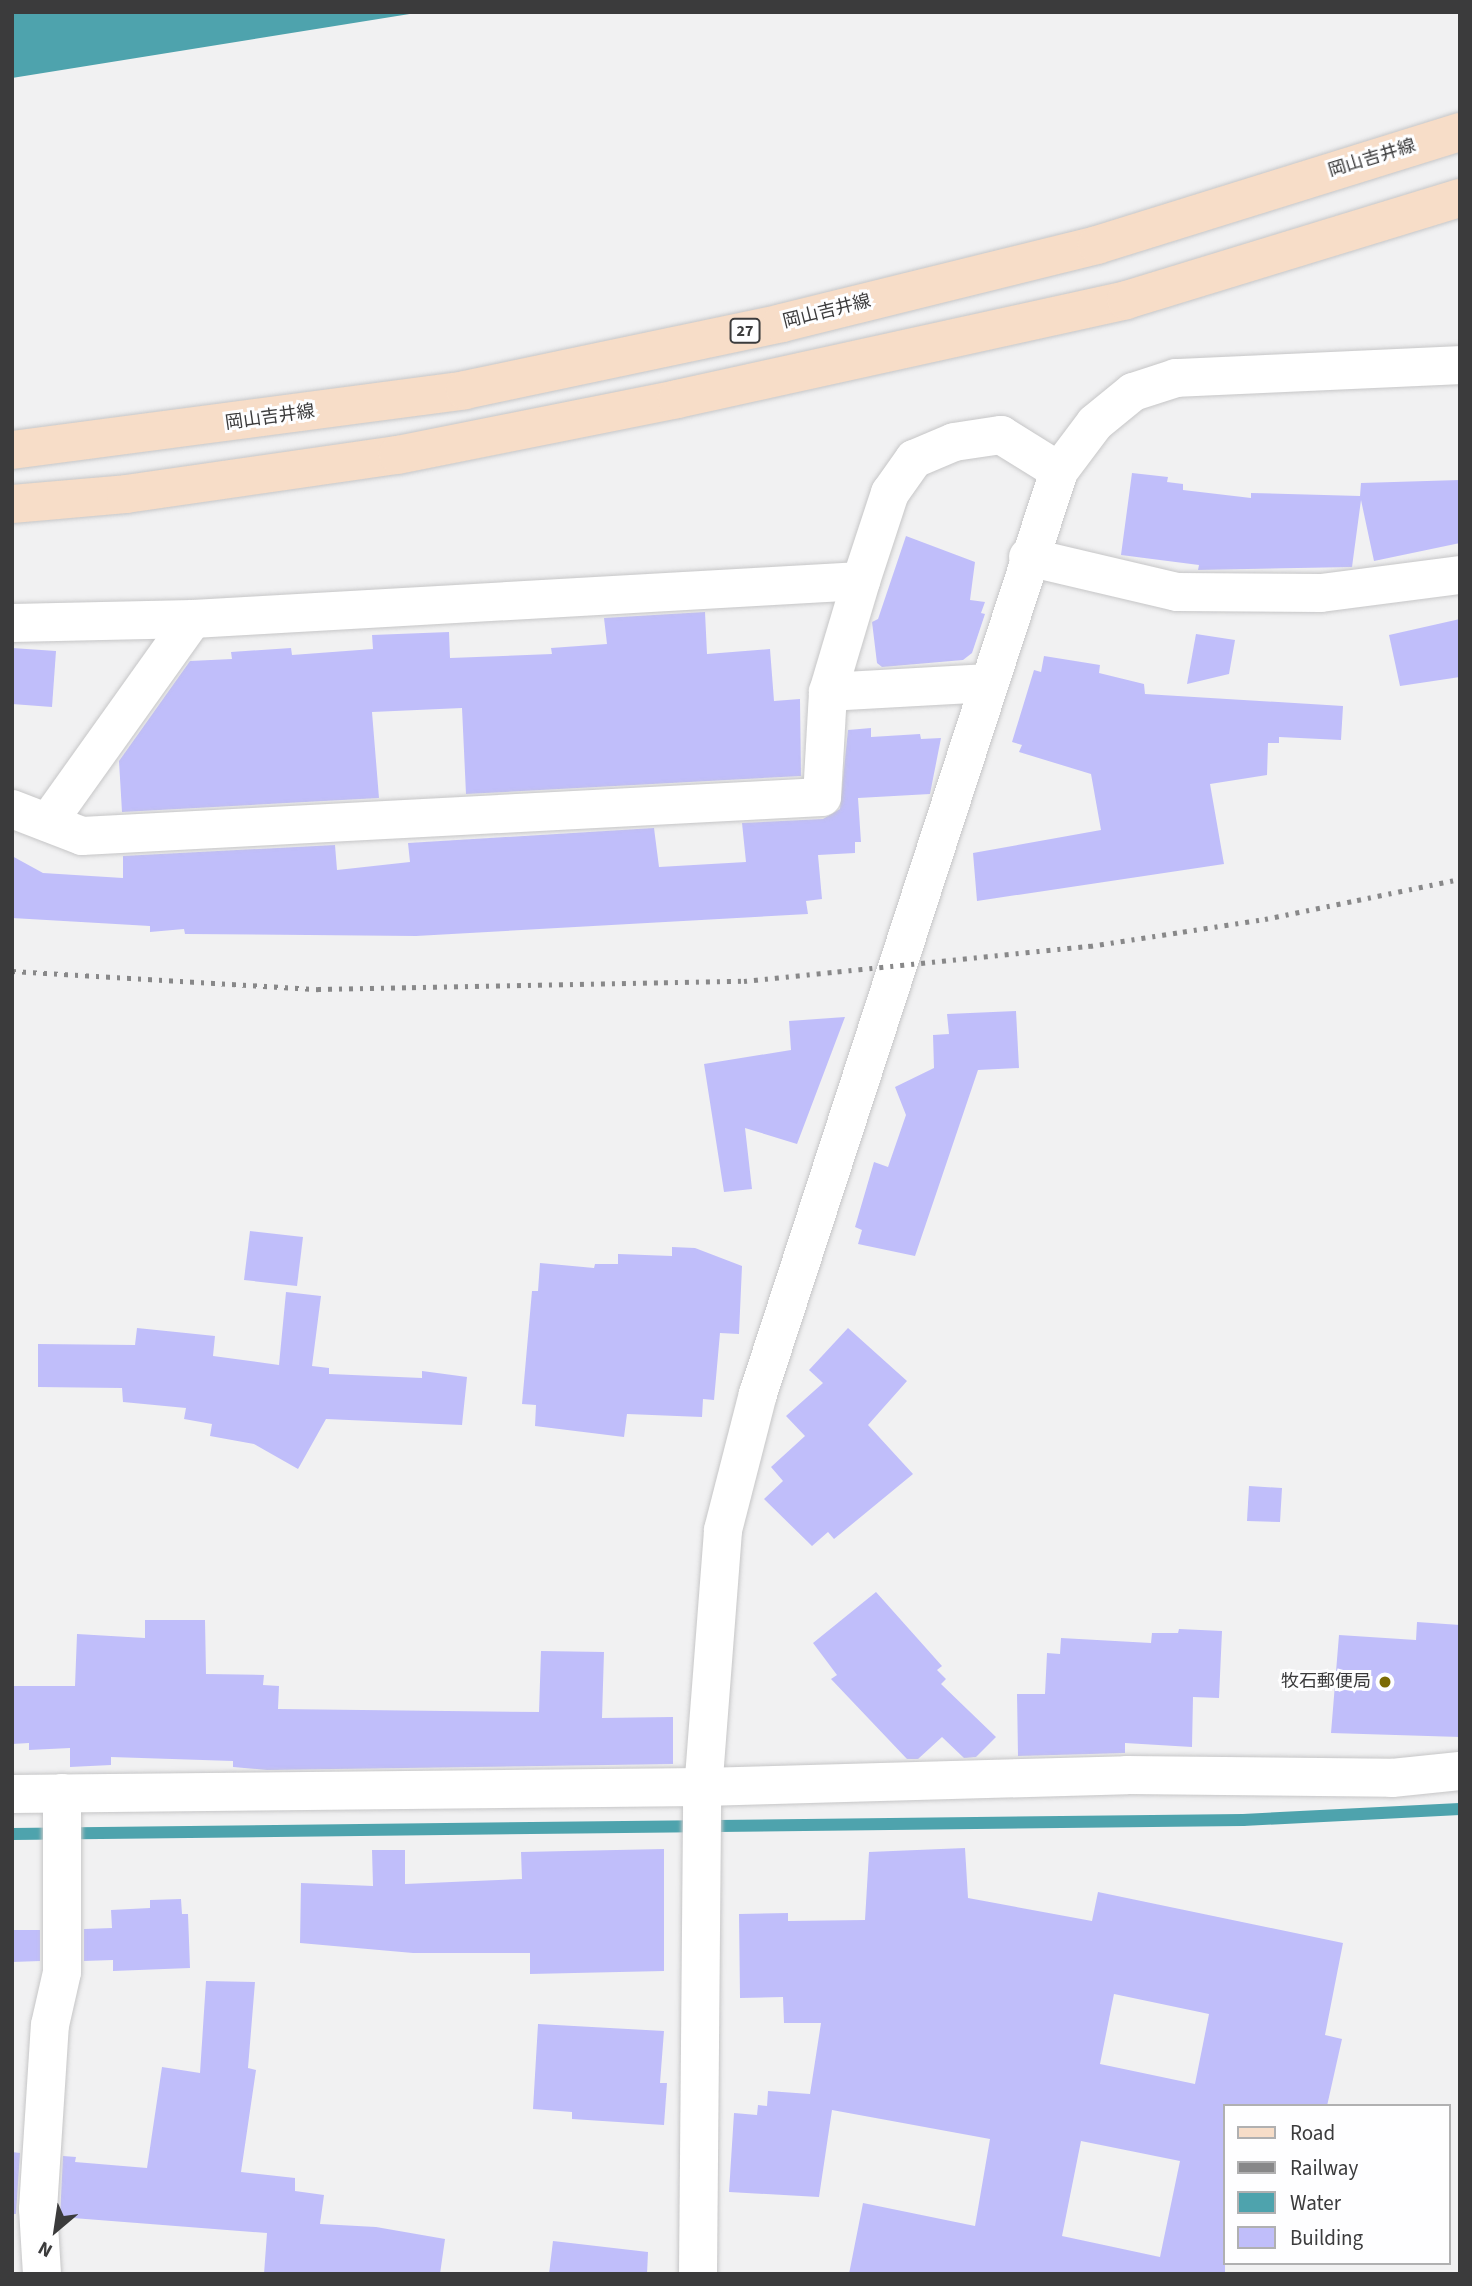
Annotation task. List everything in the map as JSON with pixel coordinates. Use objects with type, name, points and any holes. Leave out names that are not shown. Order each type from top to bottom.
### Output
[{"type":"main road","name":"岡山吉井線","points":[[12,450],[464,390],[782,323],[1097,245],[1460,132]]},
{"type":"main road","points":[[12,504],[126,494],[398,455],[677,399],[1126,300],[1460,198]]},
{"type":"street","points":[[698,2274],[702,1815],[723,1530],[735,1473],[1028,557],[1059,471],[1095,423],[1133,392],[1176,378],[1460,365]]},
{"type":"street","points":[[12,809],[82,836],[822,797],[828,692],[890,493],[914,459],[954,442],[1001,435],[1059,471]]},
{"type":"street","points":[[1028,557],[1177,592],[1321,593],[1460,575]]},
{"type":"street","points":[[12,622],[193,619],[861,581]]},
{"type":"street","points":[[48,822],[193,619]]},
{"type":"street","points":[[828,692],[988,683]]},
{"type":"street","points":[[12,1794],[61,1820],[702,1815],[1127,1775],[1392,1778],[1460,1771]]},
{"type":"street","points":[[42,2274],[38,2208],[50,2025],[62,1972],[61,1820]]},
{"type":"water","points":[[12,12],[422,12],[12,78]]},
{"type":"building","points":[[1132,473],[1168,477],[1167,482],[1183,484],[1183,490],[1251,498],[1251,493],[1360,496],[1361,483],[1460,480],[1460,543],[1374,561],[1361,500],[1352,567],[1198,570],[1199,565],[1121,555]]},
{"type":"building","points":[[906,536],[975,562],[970,600],[985,602],[981,613],[985,614],[972,653],[963,660],[882,667],[877,663],[872,622],[878,619]]},
{"type":"building","points":[[705,612],[707,654],[770,649],[774,701],[800,699],[801,776],[466,794],[462,708],[372,712],[379,798],[122,812],[119,761],[190,661],[232,659],[231,652],[291,648],[292,655],[373,649],[372,635],[449,632],[450,658],[552,654],[551,648],[607,644],[604,618]]},
{"type":"building","points":[[1460,619],[1460,677],[1400,686],[1389,635]]},
{"type":"building","points":[[1196,634],[1235,640],[1229,674],[1187,684]]},
{"type":"building","points":[[12,648],[56,651],[52,707],[12,704]]},
{"type":"building","points":[[1044,656],[1100,665],[1099,673],[1144,684],[1145,694],[1343,706],[1341,740],[1279,737],[1279,743],[1268,743],[1267,775],[1210,784],[1224,864],[977,901],[973,853],[1101,830],[1091,774],[1019,752],[1022,745],[1012,742],[1034,670],[1041,672]]},
{"type":"building","points":[[871,728],[871,737],[920,734],[921,739],[941,738],[930,794],[858,798],[861,842],[855,842],[855,853],[818,855],[822,899],[806,901],[808,914],[416,936],[185,934],[184,929],[150,932],[150,926],[12,918],[12,856],[43,873],[123,878],[123,856],[335,845],[337,870],[410,862],[408,843],[654,828],[659,867],[746,862],[742,823],[823,819],[840,809],[848,730]]},
{"type":"building","points":[[1016,1011],[1019,1068],[978,1070],[915,1256],[858,1244],[862,1230],[855,1227],[874,1162],[888,1167],[906,1115],[895,1087],[934,1068],[933,1035],[949,1034],[947,1014]]},
{"type":"building","points":[[845,1017],[797,1144],[745,1128],[752,1189],[724,1192],[704,1064],[791,1050],[789,1021]]},
{"type":"building","points":[[250,1231],[303,1237],[297,1286],[244,1280]]},
{"type":"building","points":[[672,1247],[695,1248],[742,1266],[739,1334],[720,1333],[714,1400],[703,1399],[702,1417],[627,1414],[624,1437],[535,1426],[536,1405],[522,1404],[532,1291],[538,1291],[540,1263],[594,1268],[595,1264],[618,1264],[618,1254],[672,1256]]},
{"type":"building","points":[[286,1292],[321,1296],[312,1366],[329,1368],[329,1374],[422,1378],[422,1371],[467,1377],[462,1425],[326,1419],[298,1469],[254,1444],[210,1436],[212,1424],[184,1419],[186,1408],[123,1402],[122,1388],[38,1387],[38,1344],[135,1345],[137,1328],[215,1336],[213,1356],[279,1365]]},
{"type":"building","points":[[848,1328],[907,1381],[868,1425],[913,1474],[834,1539],[828,1532],[812,1546],[764,1499],[783,1481],[771,1467],[805,1436],[786,1416],[823,1383],[809,1370]]},
{"type":"building","points":[[1249,1486],[1282,1488],[1280,1522],[1247,1521]]},
{"type":"building","points":[[876,1592],[942,1666],[937,1670],[946,1679],[941,1684],[996,1737],[976,1757],[964,1758],[942,1737],[918,1759],[907,1759],[831,1679],[837,1675],[813,1643]]},
{"type":"building","points":[[145,1620],[205,1620],[206,1674],[264,1675],[263,1685],[279,1686],[278,1709],[539,1712],[541,1651],[604,1652],[602,1718],[673,1717],[673,1764],[267,1770],[233,1767],[233,1761],[111,1757],[111,1765],[70,1767],[70,1748],[29,1750],[29,1743],[12,1744],[12,1686],[75,1686],[77,1634],[145,1638]]},
{"type":"building","points":[[1417,1622],[1460,1625],[1460,1737],[1331,1733],[1339,1635],[1416,1640]]},
{"type":"building","points":[[1179,1629],[1222,1631],[1219,1698],[1193,1697],[1192,1747],[1125,1743],[1125,1753],[1018,1756],[1017,1694],[1045,1694],[1047,1653],[1060,1654],[1061,1638],[1151,1643],[1152,1633],[1178,1633]]},
{"type":"building","points":[[965,1848],[968,1898],[1092,1921],[1098,1892],[1343,1943],[1325,2035],[1342,2039],[1327,2104],[1224,2104],[1225,2274],[849,2274],[863,2203],[975,2226],[990,2139],[832,2110],[819,2197],[729,2192],[734,2113],[757,2115],[758,2105],[767,2106],[768,2091],[810,2094],[821,2023],[784,2023],[783,1997],[740,1998],[739,1914],[788,1913],[788,1921],[865,1920],[869,1852]],"holes":[[[1114,1994],[1209,2014],[1195,2084],[1100,2064]],[[1081,2141],[1180,2161],[1160,2257],[1062,2236]]]},
{"type":"building","points":[[664,1849],[664,1971],[530,1974],[530,1953],[413,1953],[300,1943],[301,1883],[373,1886],[372,1850],[405,1850],[405,1884],[522,1879],[521,1852]]},
{"type":"building","points":[[181,1899],[182,1914],[188,1914],[190,1968],[113,1971],[113,1960],[84,1961],[84,1929],[112,1928],[111,1910],[150,1908],[150,1900]]},
{"type":"building","points":[[12,1930],[40,1930],[40,1961],[12,1962]]},
{"type":"building","points":[[206,1981],[255,1982],[248,2068],[256,2070],[241,2172],[295,2178],[295,2191],[324,2195],[320,2224],[376,2227],[445,2239],[440,2274],[264,2274],[267,2233],[60,2217],[63,2156],[76,2157],[75,2162],[147,2168],[162,2067],[200,2073]]},
{"type":"building","points":[[538,2024],[664,2031],[660,2083],[667,2083],[664,2125],[572,2119],[572,2112],[533,2109]]},
{"type":"building","points":[[12,2152],[20,2153],[16,2214],[12,2214]]},
{"type":"building","points":[[553,2241],[648,2252],[647,2274],[549,2274]]},
{"type":"waterway","points":[[12,1834],[1243,1820],[1460,1809]]},
{"type":"railway","points":[[12,971],[318,989],[744,981],[1090,946],[1265,919],[1460,879]]},
{"type":"place","name":"牧石郵便局","points":[[1385,1682]]}]
